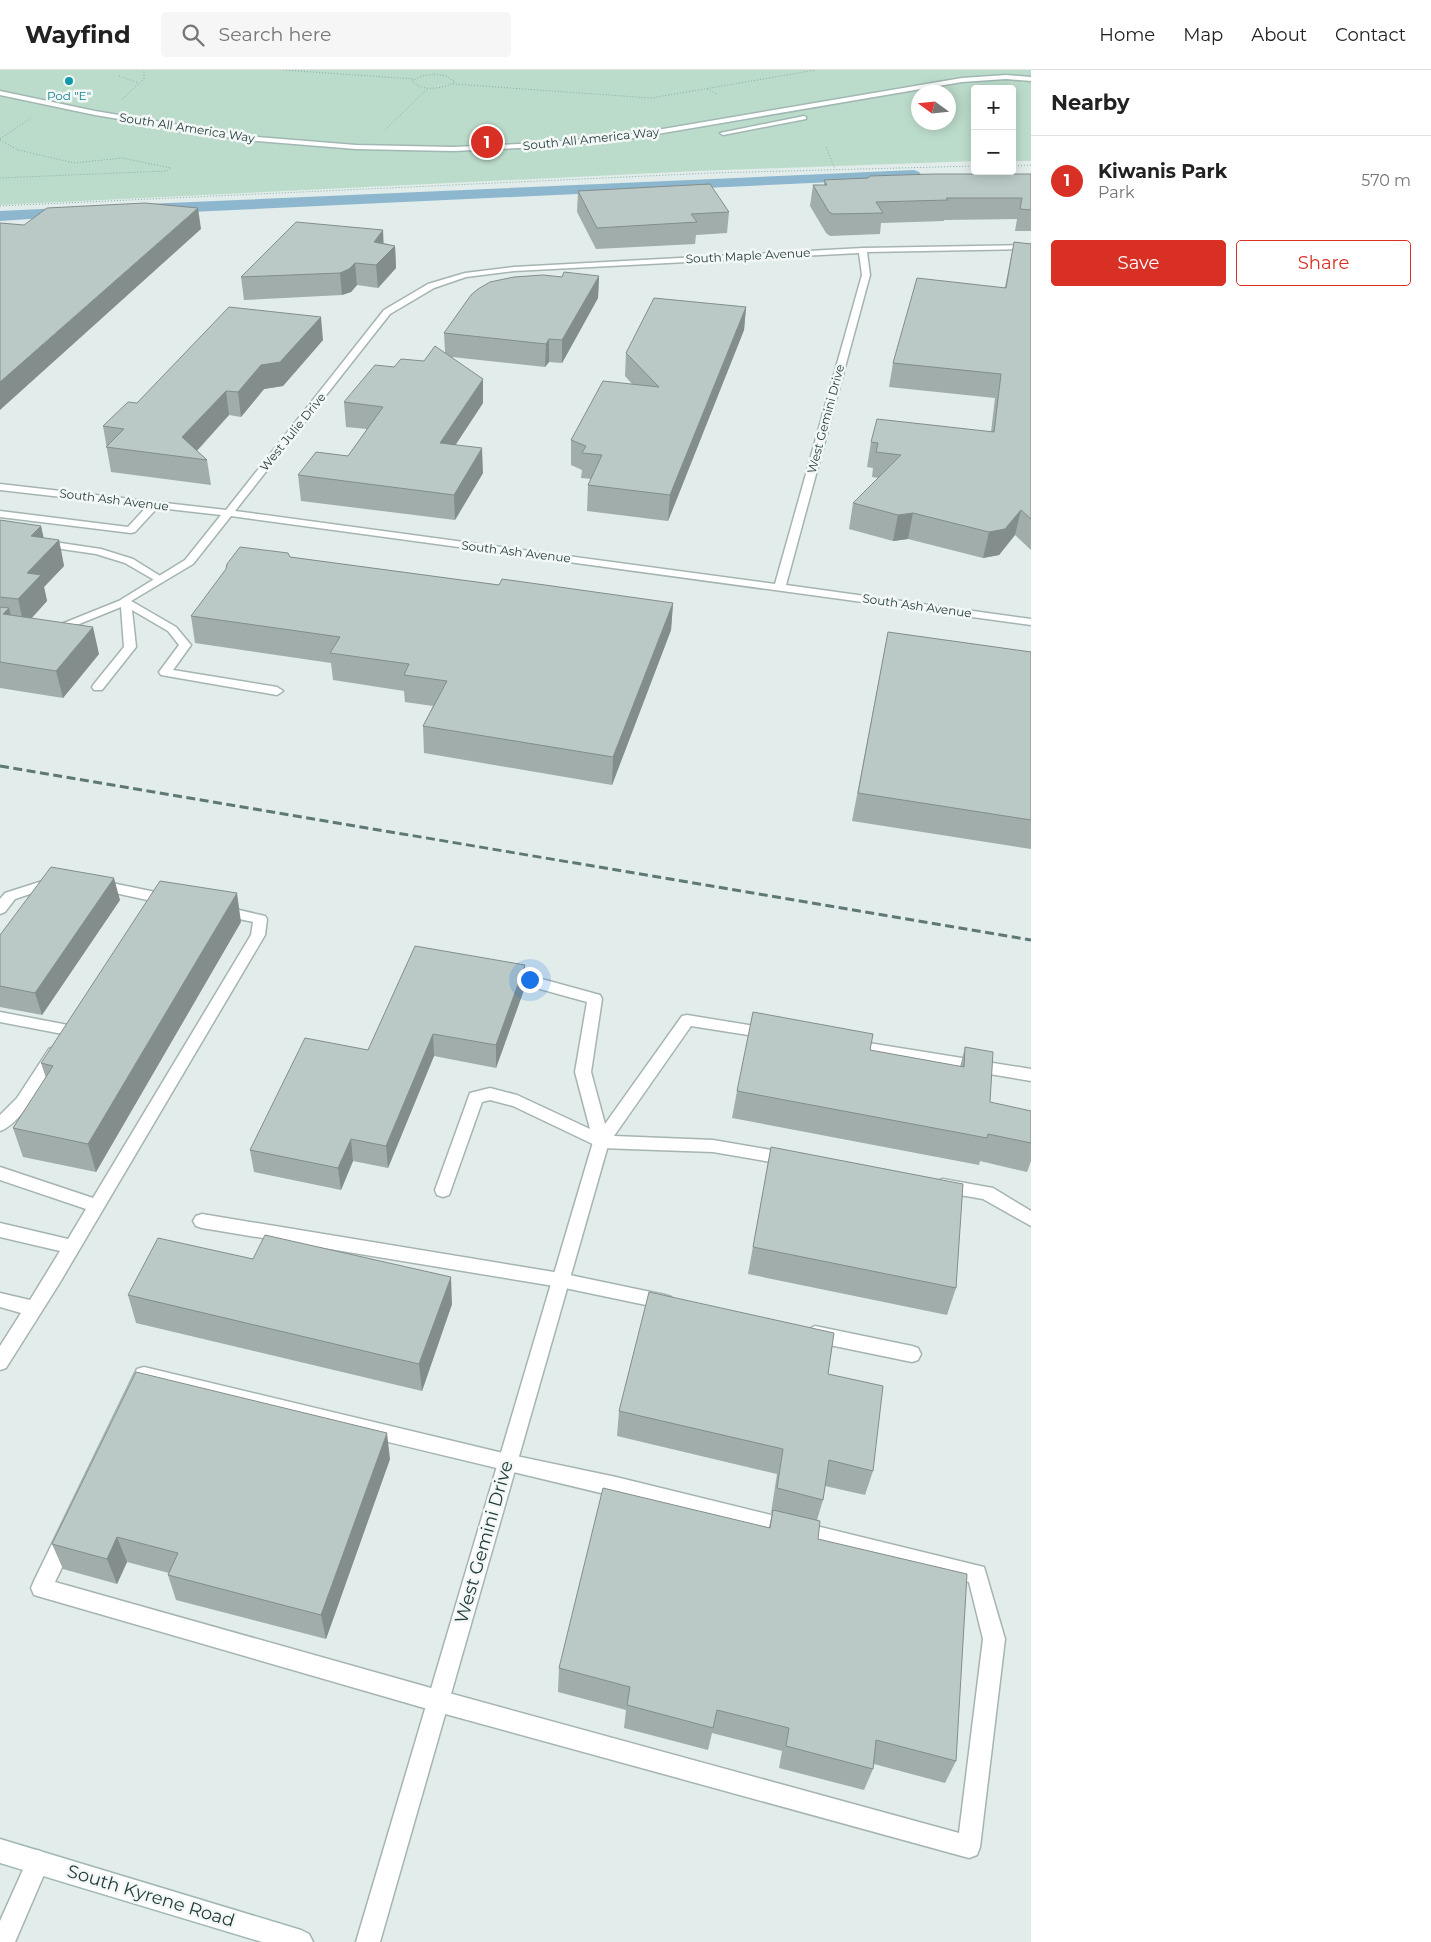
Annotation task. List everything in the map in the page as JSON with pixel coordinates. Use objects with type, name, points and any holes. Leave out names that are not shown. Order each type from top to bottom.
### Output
[{"type":"street","name":"South All America Way","points":[[0,94],[222,135],[300,144],[372,148],[469,148],[579,142],[655,134],[962,80],[1006,77],[1031,79]]},
{"type":"street","points":[[992,85],[1031,85]]},
{"type":"street","points":[[764,115],[779,123]]},
{"type":"street","points":[[712,134],[815,116]]},
{"type":"street","name":"South Maple Avenue","points":[[465,275],[524,268],[863,250],[1031,247]]},
{"type":"street","name":"West Gemini Drive","points":[[780,587],[866,275],[863,250]]},
{"type":"street","name":"West Julie Drive","points":[[37,633],[46,634],[126,601],[189,562],[387,312],[431,286],[465,275]]},
{"type":"street","name":"South Ash Avenue","points":[[0,487],[228,513],[1031,622]]},
{"type":"street","points":[[0,514],[131,530],[154,505]]},
{"type":"street","points":[[0,537],[97,551],[129,561],[160,579]]},
{"type":"street","points":[[98,687],[130,647],[126,601]]},
{"type":"street","points":[[126,601],[172,628],[185,646],[165,672],[278,691]]},
{"type":"street","points":[[0,908],[10,896],[63,878],[188,904]]},
{"type":"street","points":[[141,913],[151,896]]},
{"type":"street","points":[[0,1362],[97,1206],[258,935],[260,919],[206,908]]},
{"type":"street","points":[[490,970],[595,999],[583,1072],[601,1142]]},
{"type":"street","points":[[0,1017],[71,1026],[23,1102],[0,1125]]},
{"type":"street","points":[[601,1142],[687,1020],[785,1036]]},
{"type":"street","points":[[834,1044],[1031,1075]]},
{"type":"street","points":[[443,1190],[476,1097],[490,1094],[517,1101],[601,1142],[713,1146],[801,1161]]},
{"type":"street","name":"West Gemini Drive","points":[[368,1942],[601,1142]]},
{"type":"street","points":[[0,1173],[97,1206]]},
{"type":"street","points":[[928,1183],[987,1193],[1031,1219]]},
{"type":"street","points":[[202,1220],[560,1280],[678,1305]]},
{"type":"street","points":[[0,1230],[72,1247]]},
{"type":"street","points":[[0,1300],[34,1309]]},
{"type":"street","points":[[795,1330],[912,1354]]},
{"type":"street","points":[[144,1375],[507,1463],[616,1486],[977,1574],[994,1639],[969,1847],[438,1701],[42,1588],[144,1375]]},
{"type":"street","name":"South Kyrene Road","points":[[0,1851],[301,1942]]},
{"type":"street","points":[[3,1942],[38,1862]]},
{"type":"path","points":[[120,101],[144,79],[144,70]]},
{"type":"path","points":[[283,70],[414,79],[439,75],[451,78],[455,82],[453,84]]},
{"type":"path","points":[[414,79],[412,83],[428,88],[453,84],[651,98],[816,70]]},
{"type":"path","points":[[119,76],[140,84]]},
{"type":"path","points":[[383,132],[428,88]]},
{"type":"path","points":[[706,89],[717,94]]},
{"type":"path","points":[[0,178],[166,171],[171,168],[122,158],[74,163],[18,150],[0,139],[34,116]]},
{"type":"path","points":[[826,147],[835,169]]},
{"type":"path","points":[[0,206],[711,173],[971,166]]},
{"type":"path","points":[[1016,166],[1031,166]]},
{"type":"green space","points":[[0,70],[1031,70],[1031,161],[1016,161],[1016,85],[971,85],[971,161],[697,171],[0,205]]},
{"type":"building","points":[[1031,174],[1031,210],[1020,209],[1022,198],[946,198],[948,200],[876,202],[883,213],[833,214],[829,212],[813,185],[827,185],[824,180],[868,178],[870,176]]},
{"type":"building","points":[[710,184],[729,212],[691,214],[697,222],[597,228],[578,191]]},
{"type":"building","points":[[145,203],[198,208],[0,382],[0,223],[24,225],[47,208]]},
{"type":"building","points":[[296,222],[383,230],[374,242],[395,246],[376,265],[355,263],[349,269],[340,273],[241,277]]},
{"type":"building","points":[[1014,242],[1031,244],[1031,519],[1021,510],[1005,529],[989,532],[913,513],[898,515],[853,503],[901,455],[876,452],[878,443],[871,442],[877,419],[994,432],[1001,374],[893,363],[917,278],[1006,288]]},
{"type":"building","points":[[564,272],[599,276],[562,340],[549,339],[546,344],[444,333],[471,295],[490,282],[514,277],[543,275],[562,277]]},
{"type":"building","points":[[654,298],[746,307],[670,495],[588,485],[602,455],[582,453],[586,446],[571,440],[603,381],[659,387],[626,353]]},
{"type":"building","points":[[229,307],[321,317],[280,362],[261,365],[238,392],[226,391],[182,437],[207,460],[106,447],[124,429],[103,426],[128,402],[137,403]]},
{"type":"building","points":[[435,346],[483,379],[440,443],[482,448],[454,495],[298,475],[316,452],[348,456],[383,407],[344,402],[375,365],[394,367],[401,359],[424,361]]},
{"type":"building","points":[[0,520],[41,526],[31,536],[59,540],[27,573],[41,575],[18,599],[0,597]]},
{"type":"building","points":[[240,547],[288,553],[290,557],[499,585],[502,579],[673,603],[613,757],[423,726],[447,681],[404,675],[409,664],[330,653],[340,637],[191,616]]},
{"type":"building","points":[[0,607],[9,608],[3,614],[93,627],[56,671],[0,662]]},
{"type":"building","points":[[888,632],[1031,652],[1031,820],[858,793]]},
{"type":"building","points":[[51,867],[114,878],[35,993],[0,986],[0,935]]},
{"type":"building","points":[[160,881],[237,893],[88,1144],[13,1128],[53,1066],[41,1063]]},
{"type":"building","points":[[415,946],[525,965],[496,1045],[433,1034],[386,1146],[351,1139],[338,1168],[250,1150],[305,1038],[368,1050]]},
{"type":"building","points":[[753,1012],[873,1034],[870,1050],[964,1067],[965,1047],[993,1052],[990,1102],[1031,1111],[1031,1143],[988,1134],[987,1138],[737,1091]]},
{"type":"building","points":[[771,1147],[963,1184],[956,1288],[753,1247]]},
{"type":"building","points":[[265,1235],[451,1277],[419,1364],[128,1295],[158,1238],[253,1259]]},
{"type":"building","points":[[649,1292],[834,1333],[828,1374],[883,1386],[873,1471],[829,1460],[823,1500],[777,1488],[783,1449],[619,1411]]},
{"type":"building","points":[[136,1372],[387,1433],[321,1615],[168,1575],[178,1553],[117,1537],[107,1559],[52,1544]]},
{"type":"building","points":[[603,1488],[770,1528],[773,1510],[820,1521],[818,1539],[967,1574],[956,1761],[876,1740],[873,1769],[786,1746],[789,1728],[717,1710],[713,1728],[627,1705],[630,1687],[559,1668]]},
{"type":"waterway","points":[[146,209],[914,175]]},
{"type":"waterway","points":[[0,216],[82,212]]},
{"type":"railway","points":[[0,766],[1031,940]]},
{"type":"place","name":"Pod \"E\"","points":[[69,81]]},
{"type":"place","name":"Kiwanis Park","points":[[487,142]]}]
